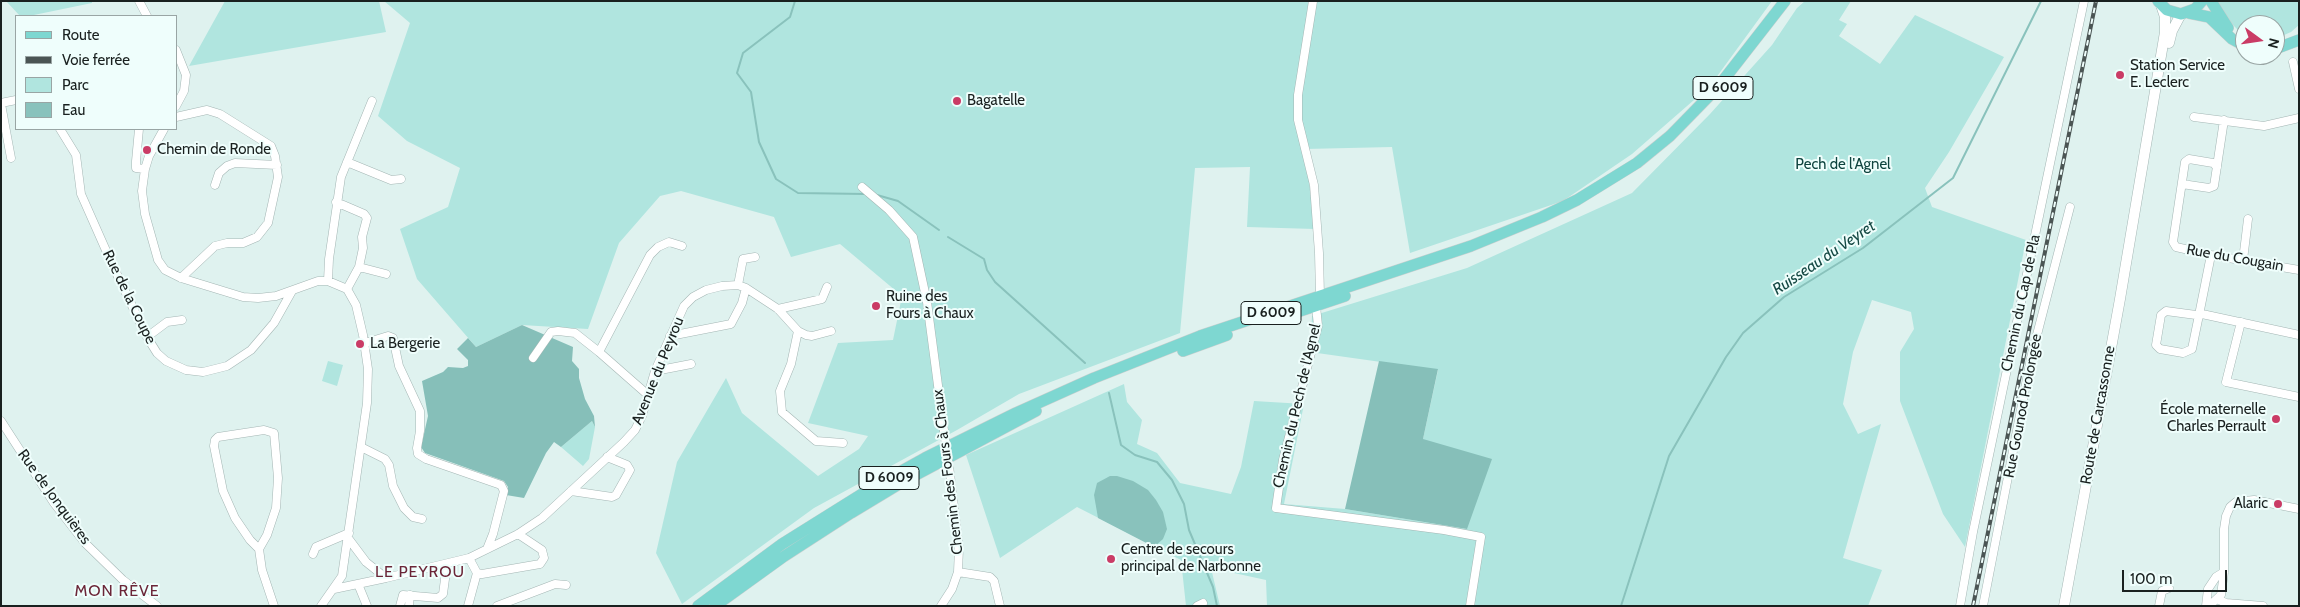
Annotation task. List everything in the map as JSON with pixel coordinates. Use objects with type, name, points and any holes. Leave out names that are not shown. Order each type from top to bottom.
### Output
[{"type":"main road","name":"D 6009","points":[[715,606],[783,557],[899,484],[1052,404],[1149,363],[1521,226],[1577,200],[1616,177],[1656,148],[1699,108],[1785,1]]},
{"type":"main road","name":"D 6009","points":[[698,606],[790,539],[878,484],[970,434],[1094,378],[1200,336],[1451,261],[1514,237],[1558,216],[1614,185],[1660,152],[1702,113],[1792,1]]},
{"type":"main road","points":[[2185,13],[2202,1]]},
{"type":"main road","points":[[2211,1],[2222,21],[2235,35]]},
{"type":"main road","points":[[2160,3],[2167,10],[2208,17],[2235,41]]},
{"type":"main road","name":"Route de Carcassonne","points":[[2064,606],[2133,225],[2165,32],[2165,17],[2160,3]]},
{"type":"main road","name":"Route de Carcassonne","points":[[2133,225],[2170,37],[2185,13]]},
{"type":"main road","points":[[2285,45],[2299,40]]},
{"type":"street","points":[[138,1],[147,15]]},
{"type":"street","name":"Chemin du Pech de l'Agnel","points":[[1313,1],[1298,95],[1298,120],[1314,185],[1318,326],[1283,460],[1276,508],[1444,530],[1481,537],[1470,606]]},
{"type":"street","name":"Chemin du Cap de Pla","points":[[1960,606],[1973,532],[2084,1]]},
{"type":"street","points":[[178,55],[186,76],[184,92],[178,102]]},
{"type":"street","points":[[2293,62],[2299,89]]},
{"type":"street","points":[[11,158],[1,104],[15,100]]},
{"type":"street","points":[[328,281],[336,202],[346,162],[372,100]]},
{"type":"street","points":[[178,117],[201,111],[213,111],[270,146],[277,165],[278,177],[268,223],[257,237],[242,243],[227,242],[216,246],[181,278]]},
{"type":"street","points":[[2194,117],[2264,126],[2299,118]]},
{"type":"street","points":[[2182,184],[2209,188],[2214,186],[2224,120]]},
{"type":"street","name":"Rue de la Coupe","points":[[60,130],[76,155],[81,194],[112,264],[147,337],[157,354],[166,361],[186,370],[203,372],[228,366],[251,350],[274,323],[292,291]]},
{"type":"street","points":[[140,130],[136,168],[145,170]]},
{"type":"street","points":[[163,130],[149,156],[142,191],[145,214],[158,260],[165,270],[181,278],[243,297],[267,297],[318,282],[328,281],[346,289],[356,305],[365,343],[368,369],[367,403],[342,576],[321,606]]},
{"type":"street","name":"Rue du Cougain","points":[[2217,167],[2213,163],[2189,159],[2185,162],[2173,242],[2176,247],[2299,270]]},
{"type":"street","points":[[346,162],[390,180],[401,179]]},
{"type":"street","points":[[215,185],[219,173],[226,166],[235,163],[277,165]]},
{"type":"street","name":"Chemin des Fours à Chaux","points":[[862,187],[913,237],[928,310],[959,548],[958,572],[990,577],[994,581],[1000,606]]},
{"type":"street","points":[[336,202],[364,214],[367,218],[362,237],[363,248],[359,267],[346,289]]},
{"type":"street","name":"Rue Gounod Prolongée","points":[[1983,606],[2030,358],[2070,207]]},
{"type":"street","points":[[2243,260],[2248,219]]},
{"type":"street","points":[[599,352],[650,255],[658,247],[670,242],[682,246]]},
{"type":"street","points":[[2211,255],[2198,315],[2192,349],[2188,353],[2160,349],[2156,345],[2161,315],[2166,311],[2198,315],[2241,322],[2299,335]]},
{"type":"street","points":[[670,336],[731,324],[742,302],[742,259],[755,257]]},
{"type":"street","points":[[359,267],[386,274]]},
{"type":"street","points":[[742,286],[778,309],[798,331],[812,336],[831,331]]},
{"type":"street","name":"Avenue du Peyrou","points":[[334,589],[469,558],[518,534],[542,518],[635,430],[642,416],[656,371],[684,306],[693,297],[717,287],[742,286]]},
{"type":"street","points":[[778,309],[822,299],[827,287]]},
{"type":"street","points":[[147,337],[167,322],[182,320]]},
{"type":"street","points":[[2241,322],[2226,382],[2299,397]]},
{"type":"street","points":[[798,331],[793,358],[780,391],[782,412],[816,441],[843,443]]},
{"type":"street","points":[[533,358],[551,332],[574,333],[648,395]]},
{"type":"street","points":[[365,343],[388,336],[393,338],[399,366],[420,411],[418,454],[426,459],[501,485],[504,491],[493,534],[487,549]]},
{"type":"street","points":[[656,371],[691,364]]},
{"type":"street","name":"Rue de Jonquières","points":[[1,421],[54,503],[85,543],[123,580],[157,606]]},
{"type":"street","points":[[259,549],[267,535],[276,508],[278,478],[274,433],[272,430],[218,437],[215,440],[214,446],[224,491],[235,518],[250,540],[259,549],[262,570],[274,606]]},
{"type":"street","points":[[361,447],[385,459],[389,465],[394,486],[404,508],[413,517],[422,519]]},
{"type":"street","points":[[571,491],[612,497],[616,495],[630,470],[628,464],[607,457]]},
{"type":"street","points":[[2207,606],[2221,595],[2224,572],[2224,529],[2230,507],[2236,502],[2254,500],[2299,509]]},
{"type":"street","points":[[477,573],[482,574],[540,564],[544,558],[542,550],[518,534]]},
{"type":"street","points":[[313,554],[316,547],[348,535]]},
{"type":"street","points":[[348,535],[366,562],[386,578]]},
{"type":"street","points":[[468,606],[477,573],[469,558]]},
{"type":"street","points":[[400,606],[403,595],[438,598],[444,594],[447,564]]},
{"type":"street","points":[[941,606],[952,589],[958,572]]},
{"type":"street","points":[[2207,606],[2208,589],[2216,577],[2224,572]]},
{"type":"street","points":[[358,584],[367,606]]},
{"type":"street","points":[[497,606],[555,584],[566,585]]},
{"type":"street","points":[[2159,606],[2162,591],[2169,588]]},
{"type":"street","points":[[409,606],[410,595]]},
{"type":"street","points":[[2217,599],[2226,603],[2263,606]]},
{"type":"green space","points":[[6,1],[92,1],[92,3],[34,15],[19,15]]},
{"type":"green space","points":[[225,1],[379,1],[386,32],[189,66]]},
{"type":"green space","points":[[384,1],[1772,1],[1710,86],[1632,154],[1563,201],[1410,253],[1392,147],[1305,149],[1315,229],[1247,227],[1250,167],[1195,168],[1180,333],[1019,394],[814,508],[682,604],[656,553],[677,462],[726,378],[742,413],[818,476],[859,449],[868,436],[808,423],[838,343],[893,340],[902,296],[840,244],[791,257],[774,217],[681,191],[660,196],[619,243],[588,329],[522,325],[476,347],[417,279],[400,229],[448,207],[460,168],[407,141],[378,116],[410,23]]},
{"type":"green space","name":"Pech de l'Agnel","points":[[1805,1],[1851,1],[1839,20],[1847,24],[1839,36],[1880,64],[1915,15],[2004,57],[1949,152],[1925,188],[1932,207],[2026,240],[1965,547],[1943,514],[1900,401],[1900,352],[1914,329],[1911,312],[1872,300],[1853,352],[1843,404],[1858,434],[1881,424],[1843,558],[1882,570],[1868,606],[1267,606],[1266,580],[1211,568],[1220,606],[1186,606],[1181,560],[1077,507],[1000,558],[966,455],[1124,384],[1127,402],[1142,420],[1137,444],[1157,453],[1180,483],[1231,494],[1241,467],[1254,401],[1304,404],[1284,504],[1345,509],[1467,529],[1423,439],[1438,370],[1310,352],[1312,316],[1467,268],[1632,193],[1710,114],[1772,45],[1797,8]]},
{"type":"green space","points":[[2214,1],[2299,1],[2299,25],[2285,35],[2285,15],[2235,15],[2235,27]]},
{"type":"green space","points":[[328,361],[343,365],[337,386],[322,381]]},
{"type":"green space","points":[[592,421],[595,427],[589,459],[583,466],[561,447]]},
{"type":"shaded area","points":[[522,325],[573,347],[572,361],[579,369],[579,378],[585,399],[594,416],[595,427],[592,421],[561,447],[554,442],[546,453],[524,498],[506,495],[508,487],[504,481],[425,453],[421,447],[428,416],[422,381],[443,372],[448,367],[463,368],[468,366],[468,360],[457,349],[468,338],[476,347]]},
{"type":"shaded area","points":[[1379,361],[1438,369],[1423,439],[1492,459],[1467,529],[1345,509]]},
{"type":"water","points":[[1110,476],[1133,481],[1148,490],[1156,500],[1163,512],[1167,529],[1163,539],[1154,547],[1098,518],[1094,495],[1097,483]]},
{"type":"waterway","points":[[795,1],[790,17],[743,53],[737,73],[751,92],[759,142],[776,179],[798,193],[865,194]]},
{"type":"waterway","name":"Ruisseau du Veyret","points":[[1621,606],[1669,456],[1726,357],[1743,333],[1784,297],[1863,248],[1953,178],[2041,1]]},
{"type":"waterway","points":[[877,195],[898,201],[939,230]]},
{"type":"waterway","points":[[948,237],[984,259],[987,270],[995,282],[1085,363]]},
{"type":"waterway","points":[[1109,393],[1121,445],[1135,455],[1157,462],[1172,480],[1184,504],[1189,530],[1213,587],[1217,606]]},
{"type":"railway","points":[[1973,606],[2096,1]]},
{"type":"place","name":"Station Service E. Leclerc","points":[[2120,75]]},
{"type":"place","name":"Bagatelle","points":[[957,101]]},
{"type":"place","name":"Chemin de Ronde","points":[[147,150]]},
{"type":"place","name":"Ruine des Fours à Chaux","points":[[876,306]]},
{"type":"place","name":"La Bergerie","points":[[360,344]]},
{"type":"place","name":"École maternelle Charles Perrault","points":[[2276,419]]},
{"type":"place","name":"Alaric","points":[[2278,504]]},
{"type":"place","name":"Centre de secours principal de Narbonne","points":[[1111,559]]},
{"type":"district","name":"LE PEYROU","points":[[420,572]]},
{"type":"district","name":"MON RÊVE","points":[[117,591]]}]
